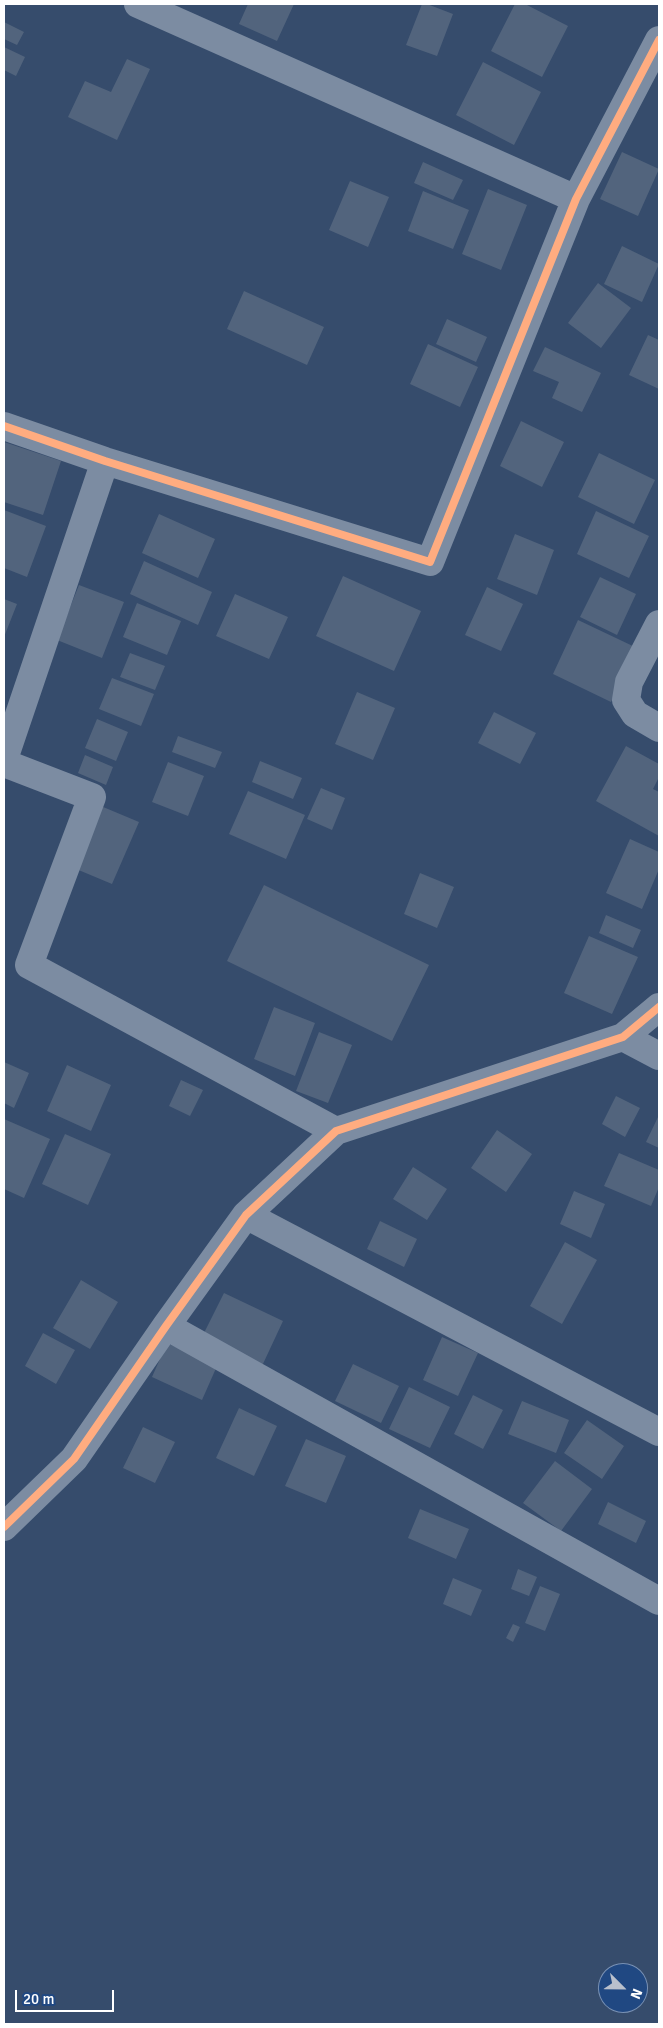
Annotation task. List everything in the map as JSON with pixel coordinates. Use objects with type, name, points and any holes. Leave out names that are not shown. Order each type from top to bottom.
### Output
[{"type":"street","points":[[138,4],[576,199]]},
{"type":"street","points":[[4,426],[106,461],[430,562],[576,199],[652,70],[659,40]]},
{"type":"street","points":[[4,759],[106,461]]},
{"type":"street","points":[[659,624],[629,682],[626,700],[635,714],[659,728]]},
{"type":"street","points":[[4,762],[92,797],[29,965],[336,1131]]},
{"type":"street","points":[[4,1527],[74,1459],[246,1215],[336,1131],[623,1037],[659,1007]]},
{"type":"street","points":[[623,1037],[659,1056]]},
{"type":"street","points":[[246,1215],[659,1432]]},
{"type":"street","points":[[166,1326],[659,1601]]},
{"type":"building","points":[[248,4],[294,4],[277,41],[239,24]]},
{"type":"building","points":[[422,4],[427,4],[453,14],[437,56],[406,45]]},
{"type":"building","points":[[515,4],[525,4],[568,26],[542,77],[491,51]]},
{"type":"building","points":[[4,22],[24,32],[17,45],[4,39]]},
{"type":"building","points":[[4,47],[25,57],[16,76],[4,70]]},
{"type":"building","points":[[127,59],[150,69],[117,140],[68,117],[85,81],[111,92]]},
{"type":"building","points":[[483,62],[541,92],[514,145],[456,115]]},
{"type":"building","points":[[622,152],[659,169],[638,216],[600,199]]},
{"type":"building","points":[[423,162],[463,180],[453,200],[414,183]]},
{"type":"building","points":[[350,181],[389,197],[368,247],[329,230]]},
{"type":"building","points":[[488,189],[527,205],[501,270],[462,254]]},
{"type":"building","points":[[423,191],[469,210],[453,249],[408,231]]},
{"type":"building","points":[[622,246],[659,264],[642,302],[604,284]]},
{"type":"building","points":[[598,283],[631,308],[601,348],[568,323]]},
{"type":"building","points":[[244,291],[324,327],[307,365],[227,329]]},
{"type":"building","points":[[447,319],[487,337],[476,362],[436,344]]},
{"type":"building","points":[[648,335],[659,340],[659,389],[629,375]]},
{"type":"building","points":[[428,344],[478,367],[460,407],[410,384]]},
{"type":"building","points":[[545,347],[601,373],[582,412],[552,398],[559,382],[533,371]]},
{"type":"building","points":[[521,421],[564,442],[542,487],[500,466]]},
{"type":"building","points":[[4,442],[61,461],[43,515],[4,502]]},
{"type":"building","points":[[599,453],[655,480],[634,524],[578,497]]},
{"type":"building","points":[[4,510],[46,526],[27,577],[4,568]]},
{"type":"building","points":[[596,511],[649,536],[629,578],[577,554]]},
{"type":"building","points":[[159,514],[215,539],[198,578],[142,553]]},
{"type":"building","points":[[515,534],[554,550],[537,595],[497,579]]},
{"type":"building","points":[[144,561],[212,592],[198,625],[130,594]]},
{"type":"building","points":[[343,576],[421,611],[394,671],[316,636]]},
{"type":"building","points":[[600,577],[636,594],[617,635],[580,617]]},
{"type":"building","points":[[79,585],[124,602],[102,658],[57,640]]},
{"type":"building","points":[[487,587],[523,604],[501,651],[465,635]]},
{"type":"building","points":[[235,594],[288,617],[269,659],[216,636]]},
{"type":"building","points":[[4,599],[17,604],[4,637]]},
{"type":"building","points":[[137,603],[181,621],[167,655],[123,637]]},
{"type":"building","points":[[578,620],[637,648],[611,702],[553,674]]},
{"type":"building","points":[[130,653],[165,666],[155,690],[120,677]]},
{"type":"building","points":[[112,678],[154,694],[141,726],[99,709]]},
{"type":"building","points":[[357,692],[395,708],[373,760],[335,744]]},
{"type":"building","points":[[494,712],[536,733],[520,764],[478,743]]},
{"type":"building","points":[[97,719],[128,732],[116,761],[85,748]]},
{"type":"building","points":[[178,736],[222,752],[215,768],[172,752]]},
{"type":"building","points":[[626,746],[659,764],[659,777],[653,789],[659,792],[659,836],[596,801]]},
{"type":"building","points":[[85,755],[113,767],[106,785],[78,773]]},
{"type":"building","points":[[260,761],[302,778],[293,799],[252,782]]},
{"type":"building","points":[[168,762],[204,776],[188,816],[152,802]]},
{"type":"building","points":[[321,788],[345,798],[332,830],[307,819]]},
{"type":"building","points":[[248,791],[305,815],[286,859],[229,834]]},
{"type":"building","points":[[96,804],[139,822],[112,884],[69,866]]},
{"type":"building","points":[[630,839],[659,852],[659,869],[642,909],[606,893]]},
{"type":"building","points":[[420,873],[454,887],[437,928],[404,914]]},
{"type":"building","points":[[264,885],[429,965],[392,1041],[227,961]]},
{"type":"building","points":[[606,915],[641,930],[633,948],[599,933]]},
{"type":"building","points":[[589,936],[638,957],[612,1014],[564,993]]},
{"type":"building","points":[[274,1007],[315,1023],[295,1076],[254,1059]]},
{"type":"building","points":[[319,1032],[352,1045],[328,1103],[296,1091]]},
{"type":"building","points":[[4,1062],[29,1073],[14,1108],[4,1103]]},
{"type":"building","points":[[67,1065],[111,1085],[91,1131],[47,1111]]},
{"type":"building","points":[[181,1080],[203,1090],[190,1116],[169,1106]]},
{"type":"building","points":[[616,1096],[640,1108],[625,1137],[602,1124]]},
{"type":"building","points":[[659,1115],[659,1148],[646,1142]]},
{"type":"building","points":[[4,1119],[50,1139],[24,1198],[4,1189]]},
{"type":"building","points":[[497,1130],[532,1154],[506,1192],[471,1168]]},
{"type":"building","points":[[65,1134],[111,1154],[88,1205],[42,1184]]},
{"type":"building","points":[[619,1153],[659,1170],[659,1187],[651,1206],[604,1186]]},
{"type":"building","points":[[413,1167],[447,1189],[427,1220],[393,1199]]},
{"type":"building","points":[[574,1191],[605,1204],[591,1238],[560,1224]]},
{"type":"building","points":[[380,1221],[417,1239],[404,1267],[367,1249]]},
{"type":"building","points":[[565,1242],[597,1260],[562,1324],[530,1306]]},
{"type":"building","points":[[81,1280],[118,1302],[90,1349],[53,1328]]},
{"type":"building","points":[[224,1293],[283,1321],[262,1366],[202,1337]]},
{"type":"building","points":[[43,1333],[75,1350],[56,1384],[25,1366]]},
{"type":"building","points":[[442,1337],[478,1353],[458,1396],[423,1380]]},
{"type":"building","points":[[167,1343],[217,1366],[202,1400],[152,1377]]},
{"type":"building","points":[[353,1364],[399,1386],[381,1423],[335,1401]]},
{"type":"building","points":[[409,1387],[450,1407],[430,1448],[389,1429]]},
{"type":"building","points":[[473,1395],[503,1410],[483,1449],[454,1434]]},
{"type":"building","points":[[522,1401],[569,1420],[556,1453],[508,1434]]},
{"type":"building","points":[[239,1408],[277,1426],[254,1476],[216,1458]]},
{"type":"building","points":[[587,1420],[624,1446],[602,1479],[564,1453]]},
{"type":"building","points":[[143,1427],[175,1442],[155,1483],[123,1468]]},
{"type":"building","points":[[306,1439],[346,1456],[326,1503],[285,1486]]},
{"type":"building","points":[[555,1461],[592,1489],[561,1531],[523,1503]]},
{"type":"building","points":[[608,1502],[646,1521],[636,1543],[598,1524]]},
{"type":"building","points":[[420,1509],[469,1529],[456,1559],[408,1538]]},
{"type":"building","points":[[518,1569],[537,1577],[529,1596],[511,1589]]},
{"type":"building","points":[[453,1578],[482,1590],[471,1616],[443,1604]]},
{"type":"building","points":[[540,1586],[560,1594],[545,1631],[525,1623]]},
{"type":"building","points":[[513,1624],[520,1627],[513,1642],[506,1638]]},
{"type":"cycle path","points":[[4,426],[105,461],[430,562],[576,199],[659,40]]},
{"type":"cycle path","points":[[4,1527],[74,1459],[246,1215],[336,1131],[623,1037],[659,1007]]}]
